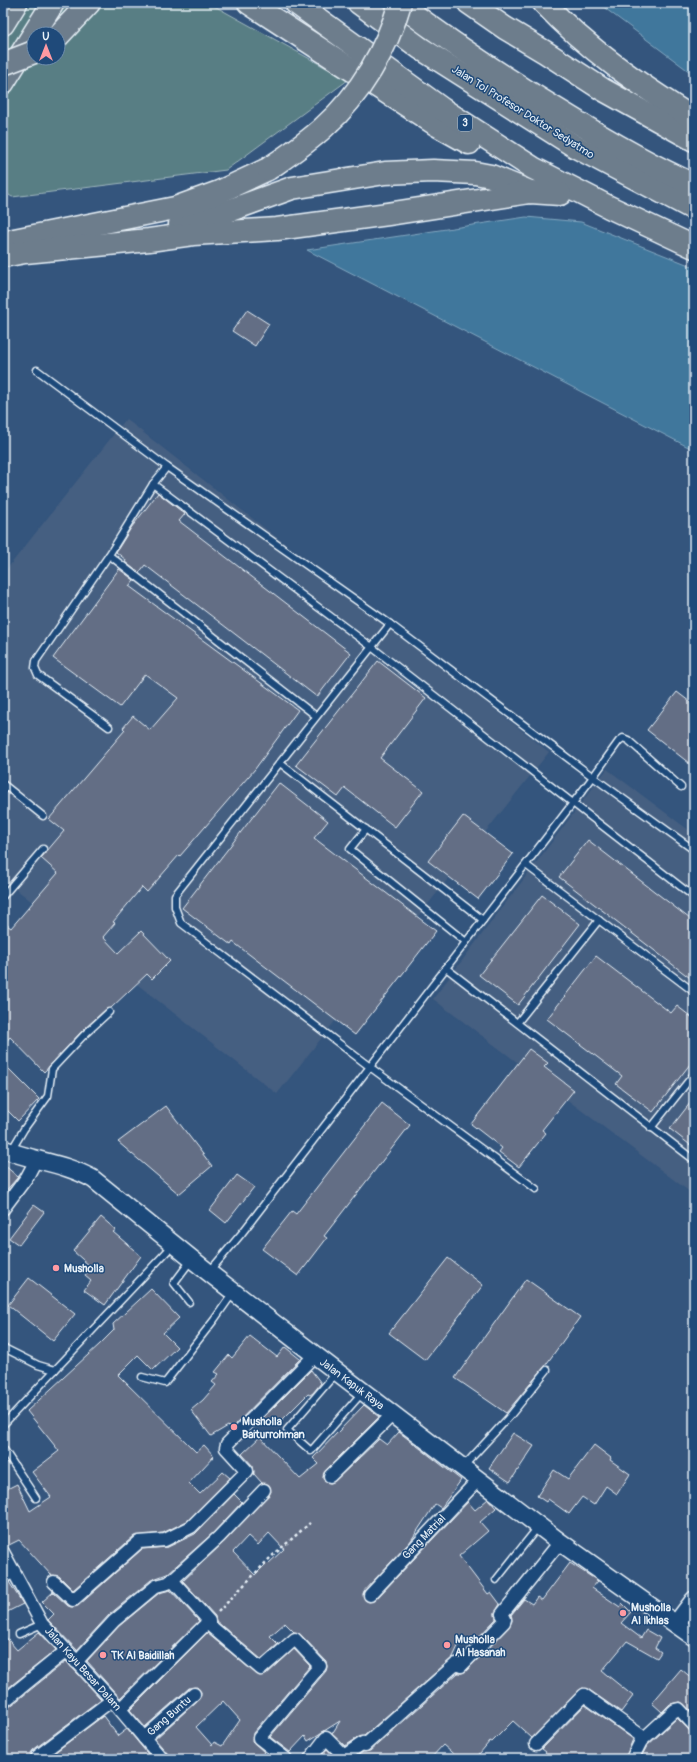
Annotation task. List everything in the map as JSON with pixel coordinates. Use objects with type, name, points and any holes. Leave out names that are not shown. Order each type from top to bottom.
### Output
[{"type":"highway","points":[[3,24],[16,3]]},
{"type":"highway","points":[[3,83],[53,3]]},
{"type":"highway","points":[[66,27],[89,3]]},
{"type":"highway","points":[[249,3],[437,125],[560,194],[645,225]]},
{"type":"highway","name":"3","points":[[296,3],[442,109],[520,159],[645,225],[694,247]]},
{"type":"highway","name":"Jalan Tol Profesor Doktor Sedyatmo","points":[[359,3],[420,48],[576,147],[694,209]]},
{"type":"highway","points":[[3,244],[175,208],[219,192],[268,170],[325,127],[349,100],[371,70],[384,45],[395,20],[399,3]]},
{"type":"highway","name":"Jalan Tol Profesor Doktor Sedyatmo","points":[[399,3],[447,40],[531,94],[593,132],[663,171],[694,185]]},
{"type":"highway","points":[[469,3],[505,28],[602,89],[694,140]]},
{"type":"highway","points":[[544,3],[579,37],[613,65],[694,119]]},
{"type":"highway","points":[[3,64],[26,55]]},
{"type":"highway","points":[[3,244],[96,238],[180,224],[222,213],[292,188],[384,173],[433,171],[475,172],[491,176],[530,192]]},
{"type":"highway","points":[[3,256],[25,252],[149,240],[193,234],[276,229],[530,192],[560,194]]},
{"type":"main road","name":"Jalan Kapuk Raya","points":[[7,1151],[81,1172],[93,1179],[315,1356],[560,1542],[687,1613],[694,1637]]},
{"type":"street","points":[[3,1209],[27,1177],[36,1160]]},
{"type":"street","points":[[54,1582],[72,1600],[139,1542],[165,1540],[191,1527],[247,1471],[226,1448],[227,1444],[315,1356]]},
{"type":"street","points":[[330,1476],[393,1414]]},
{"type":"street","name":"Gang Matrial","points":[[370,1595],[478,1480]]},
{"type":"street","points":[[76,1662],[114,1621],[156,1586],[168,1583],[172,1580],[218,1537],[264,1490]]},
{"type":"street","points":[[310,1759],[326,1738],[344,1756],[363,1743],[365,1745],[456,1664],[462,1666],[504,1622],[505,1619],[502,1614],[560,1542]]},
{"type":"street","name":"Jalan Kayu Besar Dalam","points":[[3,1552],[42,1624],[116,1705],[162,1759]]},
{"type":"street","points":[[3,1577],[14,1571]]},
{"type":"street","points":[[172,1580],[208,1622],[261,1669],[295,1639],[320,1666],[259,1738],[286,1759]]},
{"type":"street","points":[[38,1756],[116,1705],[208,1622]]},
{"type":"street","points":[[3,1702],[66,1651]]},
{"type":"street","name":"Gang Buntu","points":[[144,1738],[194,1694]]},
{"type":"street","points":[[536,1744],[584,1695],[640,1735],[641,1742]]},
{"type":"street","points":[[632,1759],[641,1742],[675,1710],[679,1709],[694,1725]]},
{"type":"lane","points":[[37,370],[167,467],[390,624],[593,777],[694,850]]},
{"type":"lane","points":[[109,727],[38,675],[35,668],[36,661],[109,555],[153,484],[167,467]]},
{"type":"lane","points":[[153,484],[373,648],[694,897]]},
{"type":"lane","points":[[109,555],[316,716]]},
{"type":"lane","points":[[390,624],[373,648],[316,716],[175,895],[175,907],[180,923],[370,1067],[536,1189]]},
{"type":"lane","points":[[208,1272],[242,1234],[526,865],[619,741],[623,738],[628,740],[681,787]]},
{"type":"lane","points":[[280,763],[483,920]]},
{"type":"lane","points":[[3,784],[42,816]]},
{"type":"lane","points":[[366,829],[350,849],[466,942]]},
{"type":"lane","points":[[3,896],[42,849]]},
{"type":"lane","points":[[526,865],[694,992]]},
{"type":"lane","points":[[518,1022],[599,920]]},
{"type":"lane","points":[[446,968],[518,1022],[650,1128],[694,1160]]},
{"type":"lane","points":[[7,1151],[48,1096],[52,1069],[84,1035],[109,1012]]},
{"type":"lane","points":[[650,1128],[694,1074]]},
{"type":"lane","points":[[3,1425],[174,1244]]},
{"type":"lane","points":[[189,1302],[174,1283],[192,1259]]},
{"type":"lane","points":[[142,1377],[165,1383],[234,1292]]},
{"type":"lane","points":[[3,1349],[6,1349],[38,1365],[55,1370]]},
{"type":"lane","points":[[462,1468],[510,1416],[547,1370]]},
{"type":"lane","points":[[337,1372],[287,1430],[311,1451],[363,1392]]},
{"type":"lane","points":[[3,1448],[36,1498]]},
{"type":"lane","points":[[496,1580],[539,1526]]},
{"type":"lane","points":[[19,1634],[42,1624]]},
{"type":"path","points":[[208,1622],[271,1557],[310,1523]]},
{"type":"shaded area","points":[[598,3],[691,3],[694,5],[694,75]]},
{"type":"shaded area","points":[[526,217],[581,222],[694,267],[694,450],[307,250]]},
{"type":"shaded area","points":[[126,419],[549,752],[277,1094],[3,879],[3,574]]},
{"type":"shaded area","points":[[607,769],[694,834],[694,1195],[433,999]]},
{"type":"green space","points":[[3,3],[209,3],[348,80],[226,170],[12,197],[3,191]]},
{"type":"building","points":[[247,310],[269,324],[255,346],[232,331]]},
{"type":"building","points":[[158,493],[185,514],[179,521],[351,653],[317,697],[145,565],[139,573],[125,562],[126,560],[116,552],[131,528]]},
{"type":"building","points":[[119,569],[134,580],[129,586],[298,710],[255,769],[147,892],[142,887],[113,922],[115,923],[103,937],[118,953],[141,931],[170,961],[152,979],[147,974],[111,1008],[106,1009],[81,1032],[44,1072],[10,1037],[3,1045],[3,922],[11,928],[58,873],[41,858],[64,831],[49,819],[125,730],[123,728],[133,716],[150,730],[178,698],[145,674],[120,707],[53,658]]},
{"type":"building","points":[[378,661],[426,698],[380,758],[423,791],[395,827],[345,788],[338,797],[296,765]]},
{"type":"building","points":[[677,692],[694,705],[694,767],[647,730]]},
{"type":"building","points":[[279,783],[328,821],[314,838],[436,931],[355,1035],[233,942],[231,945],[182,908]]},
{"type":"building","points":[[463,816],[513,854],[478,899],[428,861]]},
{"type":"building","points":[[588,840],[694,922],[694,981],[559,877]]},
{"type":"building","points":[[542,895],[580,924],[518,1005],[479,975]]},
{"type":"building","points":[[596,956],[671,1013],[677,1006],[694,1019],[694,1059],[653,1112],[616,1084],[622,1076],[547,1019]]},
{"type":"building","points":[[529,1049],[548,1063],[544,1067],[574,1090],[542,1130],[546,1133],[519,1167],[499,1152],[502,1148],[471,1124]]},
{"type":"building","points":[[3,1063],[39,1099],[18,1121],[3,1106]]},
{"type":"building","points":[[694,1098],[694,1148],[670,1129]]},
{"type":"building","points":[[382,1103],[410,1125],[324,1236],[327,1238],[298,1276],[262,1249],[292,1211],[296,1214]]},
{"type":"building","points":[[166,1106],[212,1166],[179,1194],[118,1142]]},
{"type":"building","points":[[3,1164],[18,1177],[3,1194]]},
{"type":"building","points":[[237,1175],[254,1187],[226,1223],[210,1210]]},
{"type":"building","points":[[34,1205],[44,1212],[19,1245],[9,1238]]},
{"type":"building","points":[[101,1217],[116,1230],[113,1232],[141,1256],[105,1305],[84,1290],[91,1281],[85,1276],[91,1267],[73,1251]]},
{"type":"building","points":[[448,1258],[483,1285],[425,1360],[389,1333]]},
{"type":"building","points":[[29,1278],[75,1314],[53,1341],[8,1305]]},
{"type":"building","points":[[526,1279],[580,1317],[545,1366],[506,1413],[455,1378]]},
{"type":"building","points":[[151,1289],[179,1318],[163,1333],[177,1347],[153,1370],[138,1355],[118,1375],[196,1452],[204,1445],[214,1456],[189,1483],[200,1494],[223,1472],[230,1478],[187,1521],[163,1533],[134,1536],[73,1590],[59,1576],[51,1575],[19,1540],[7,1546],[3,1545],[3,1491],[17,1484],[30,1511],[51,1497],[32,1472],[59,1451],[27,1411],[100,1344],[114,1330],[113,1324]]},
{"type":"building","points":[[250,1336],[277,1357],[285,1347],[300,1359],[231,1429],[228,1426],[211,1436],[191,1410],[203,1400],[216,1385],[212,1382],[219,1374],[215,1372],[229,1355],[232,1358]]},
{"type":"building","points":[[311,1370],[321,1383],[313,1393],[310,1395],[308,1394],[281,1421],[278,1418],[270,1426],[262,1419]]},
{"type":"building","points":[[364,1405],[379,1417],[325,1471],[323,1477],[325,1482],[331,1483],[335,1481],[379,1439],[387,1445],[399,1432],[461,1480],[441,1508],[435,1504],[410,1542],[365,1590],[363,1594],[365,1600],[369,1602],[375,1600],[468,1502],[475,1510],[488,1499],[496,1508],[480,1522],[488,1531],[459,1556],[488,1594],[491,1592],[500,1604],[495,1613],[496,1619],[470,1646],[461,1640],[453,1657],[364,1736],[359,1737],[345,1746],[332,1734],[340,1721],[308,1741],[305,1736],[290,1752],[270,1737],[326,1671],[326,1661],[300,1634],[294,1632],[285,1623],[270,1636],[278,1644],[261,1659],[216,1621],[215,1616],[183,1581],[224,1542],[271,1492],[269,1485],[262,1483],[254,1474],[253,1466],[242,1454],[260,1437],[300,1479],[319,1464],[313,1458]],"holes":[[[269,1533],[284,1549],[255,1575],[233,1552],[248,1536],[258,1545]]]},
{"type":"building","points":[[513,1433],[534,1446],[510,1482],[489,1468]]},
{"type":"building","points":[[594,1445],[611,1458],[610,1460],[630,1474],[617,1494],[606,1486],[594,1505],[582,1497],[569,1514],[548,1499],[546,1502],[537,1496],[554,1470],[568,1479]]},
{"type":"building","points":[[234,1494],[242,1502],[214,1532],[167,1574],[151,1580],[109,1615],[77,1650],[48,1620],[54,1614],[42,1602],[53,1592],[68,1606],[78,1606],[142,1549],[168,1547],[195,1534]]},
{"type":"building","points":[[570,1563],[598,1581],[592,1588],[620,1607],[622,1603],[631,1612],[621,1623],[641,1638],[646,1630],[660,1638],[655,1648],[661,1652],[657,1658],[627,1641],[602,1671],[633,1696],[621,1712],[588,1689],[582,1688],[532,1738],[513,1721],[492,1742],[490,1741],[475,1759],[459,1759],[443,1745],[430,1759],[353,1759],[363,1752],[370,1751],[458,1673],[466,1671],[509,1627],[512,1621],[511,1615],[524,1599],[532,1604],[537,1597],[542,1600]]},
{"type":"building","points":[[9,1582],[23,1604],[3,1614],[3,1584]]},
{"type":"building","points":[[170,1590],[199,1621],[120,1698],[87,1661],[119,1626],[159,1593]]},
{"type":"building","points":[[39,1632],[56,1650],[3,1692],[3,1634],[17,1650]]},
{"type":"building","points":[[207,1633],[259,1676],[266,1675],[294,1649],[310,1666],[253,1733],[252,1741],[264,1752],[259,1759],[169,1759],[168,1754],[155,1739],[199,1699],[201,1692],[197,1687],[189,1688],[145,1727],[130,1710]],"holes":[[[223,1701],[240,1720],[222,1746],[214,1742],[212,1745],[196,1727]]]},
{"type":"building","points":[[66,1661],[101,1699],[33,1750],[31,1753],[31,1759],[3,1759],[3,1709],[8,1708]]},
{"type":"building","points":[[681,1669],[694,1680],[694,1714],[681,1702],[670,1704],[662,1712],[652,1703]]},
{"type":"building","points":[[585,1705],[633,1739],[625,1759],[541,1759],[546,1752],[542,1749]]},
{"type":"building","points":[[103,1716],[118,1736],[127,1729],[152,1759],[46,1759]]},
{"type":"building","points":[[677,1718],[689,1730],[694,1732],[694,1759],[640,1759],[647,1746]]},
{"type":"building","points":[[327,1749],[336,1759],[319,1759]]},
{"type":"place","name":"Musholla","points":[[56,1268]]},
{"type":"place","name":"Musholla Baiturrohman","points":[[234,1427]]},
{"type":"place","name":"Musholla Al Ikhlas","points":[[623,1613]]},
{"type":"place","name":"Musholla Al Hasanah","points":[[447,1645]]},
{"type":"place","name":"TK Al Baidillah","points":[[103,1655]]}]
